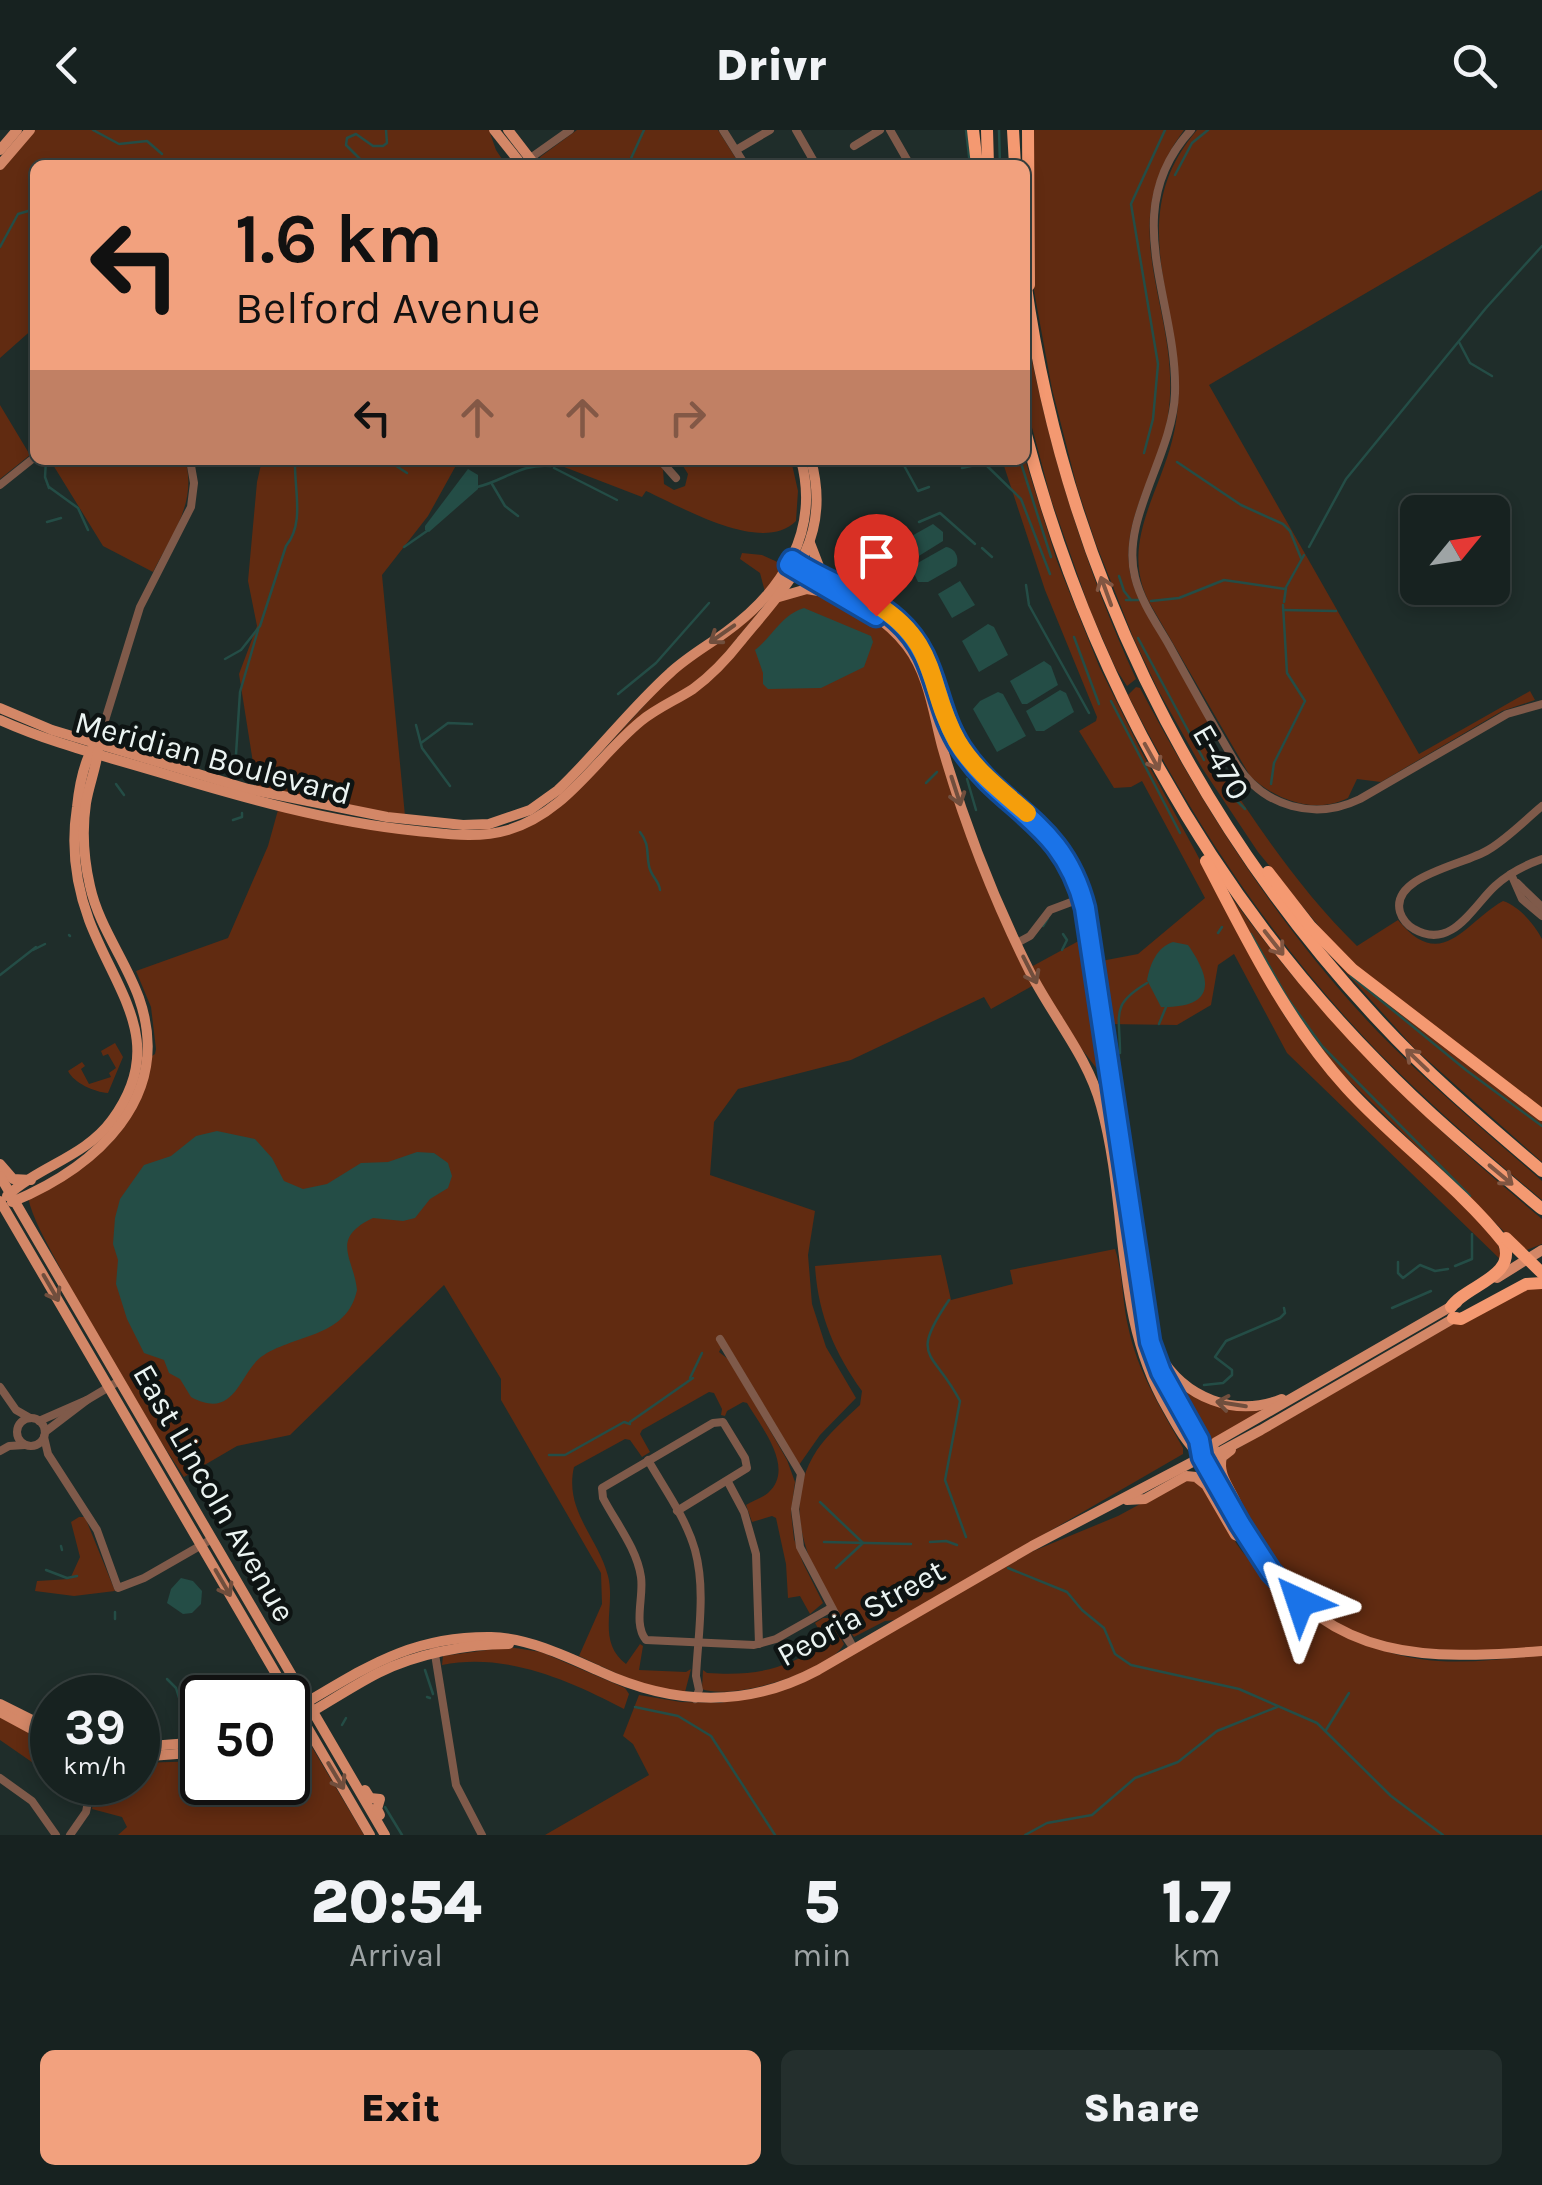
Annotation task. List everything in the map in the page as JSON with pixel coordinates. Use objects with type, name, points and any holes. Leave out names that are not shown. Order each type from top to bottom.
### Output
[{"type":"highway","points":[[973,130],[976,160]]},
{"type":"highway","points":[[987,130],[988,160]]},
{"type":"highway","points":[[1013,130],[1014,160]]},
{"type":"highway","points":[[1028,130],[1028,160]]},
{"type":"highway","name":"E-470","points":[[1030,308],[1054,426],[1097,568],[1138,667],[1200,784],[1274,896],[1355,996],[1438,1081],[1542,1171]]},
{"type":"highway","name":"E-470","points":[[1030,448],[1054,530],[1087,619],[1134,723],[1180,805],[1261,926],[1351,1034],[1442,1124],[1542,1210]]},
{"type":"highway","points":[[1200,784],[1210,789],[1322,940],[1363,979],[1542,1115]]},
{"type":"highway","points":[[1180,805],[1280,1001],[1306,1038],[1387,1128],[1542,1272]]},
{"type":"highway","points":[[1466,1203],[1503,1242],[1507,1259],[1498,1272],[1457,1298],[1452,1312],[1461,1319],[1526,1284],[1542,1283]]},
{"type":"main road","points":[[0,150],[17,130]]},
{"type":"main road","points":[[0,166],[30,130]]},
{"type":"main road","points":[[494,130],[524,160]]},
{"type":"main road","points":[[508,130],[525,160]]},
{"type":"main road","name":"Meridian Boulevard","points":[[0,708],[95,750],[337,809],[466,825],[508,820],[558,790],[670,672],[748,614],[795,565],[806,512],[801,465]]},
{"type":"main road","name":"Meridian Boulevard","points":[[0,720],[256,801],[342,821],[458,835],[500,832],[534,820],[560,802],[638,724],[720,665],[778,598],[810,542],[817,507],[812,465]]},
{"type":"main road","points":[[810,542],[821,571],[889,613],[919,644],[933,670],[960,746],[1051,838],[1071,870],[1082,898],[1149,1337],[1161,1372],[1199,1440],[1202,1457],[1271,1572],[1302,1604],[1372,1643],[1446,1657],[1542,1651]]},
{"type":"main road","points":[[795,565],[857,594]]},
{"type":"main road","points":[[795,565],[892,629],[921,669],[960,804],[1016,943],[1085,1065],[1099,1098],[1138,1346],[1156,1391],[1188,1445],[1202,1457]]},
{"type":"main road","points":[[778,598],[807,589],[840,596]]},
{"type":"main road","points":[[12,1197],[102,1132],[120,1110],[133,1076],[136,1039],[132,1010],[92,927],[80,887],[75,824],[95,750]]},
{"type":"main road","points":[[0,1203],[83,1162],[106,1143],[132,1108],[145,1069],[146,1033],[140,1001],[100,921],[86,867],[85,809],[95,750]]},
{"type":"main road","points":[[0,1164],[14,1178],[32,1180]]},
{"type":"main road","name":"East Lincoln Avenue","points":[[0,1176],[114,1384],[206,1542],[290,1675]]},
{"type":"main road","name":"East Lincoln Avenue","points":[[0,1203],[114,1384]]},
{"type":"main road","points":[[1240,1524],[1240,1506],[1222,1475],[1220,1463],[1224,1454],[1452,1312],[1542,1250]]},
{"type":"main road","points":[[1202,1457],[1216,1442],[1323,1381],[1452,1312],[1542,1272]]},
{"type":"main road","points":[[1149,1337],[1182,1383],[1224,1404],[1268,1404],[1323,1381]]},
{"type":"main road","points":[[1126,1500],[1260,1430]]},
{"type":"main road","points":[[1126,1500],[1145,1500],[1184,1477],[1196,1476],[1206,1484],[1236,1536],[1250,1540]]},
{"type":"main road","name":"Peoria Street","points":[[310,1706],[353,1674],[398,1651],[520,1643],[559,1654],[636,1688],[695,1699],[728,1698],[773,1689],[804,1677],[1032,1546],[1126,1500]]},
{"type":"main road","name":"East Lincoln Avenue","points":[[206,1542],[275,1675]]},
{"type":"main road","name":"Peoria Street","points":[[310,1706],[434,1648]]},
{"type":"main road","points":[[0,1704],[30,1723]]},
{"type":"main road","name":"East Lincoln Avenue","points":[[310,1706],[354,1781],[370,1797],[380,1799],[377,1808],[387,1827],[385,1835]]},
{"type":"main road","points":[[0,1712],[30,1726]]},
{"type":"main road","name":"East Lincoln Avenue","points":[[310,1737],[370,1835]]},
{"type":"street","points":[[531,160],[570,130]]},
{"type":"street","points":[[724,130],[742,160]]},
{"type":"street","points":[[736,150],[770,130]]},
{"type":"street","points":[[796,130],[813,160]]},
{"type":"street","points":[[854,146],[880,130]]},
{"type":"street","points":[[890,130],[907,160]]},
{"type":"street","points":[[1190,130],[1164,170],[1154,208],[1154,246],[1174,364],[1175,397],[1168,439],[1135,530],[1132,565],[1143,599],[1236,765],[1256,788],[1282,804],[1308,810],[1337,808],[1360,799],[1507,714],[1542,704]]},
{"type":"street","points":[[0,484],[30,461]]},
{"type":"street","points":[[95,750],[140,607],[190,509],[194,483],[191,465]]},
{"type":"street","points":[[664,465],[676,478]]},
{"type":"street","points":[[1542,806],[1482,854],[1410,883],[1400,897],[1400,912],[1416,930],[1448,932],[1465,921],[1491,890],[1511,874],[1542,859]]},
{"type":"street","points":[[1511,874],[1522,899],[1542,916]]},
{"type":"street","points":[[1516,882],[1542,907]]},
{"type":"street","points":[[1016,943],[1031,934],[1048,911],[1082,898]]},
{"type":"street","points":[[720,1339],[802,1474],[795,1509],[799,1544],[854,1649]]},
{"type":"street","points":[[4,1448],[29,1445],[114,1384]]},
{"type":"street","points":[[0,1387],[16,1410],[34,1419],[45,1434],[48,1454],[93,1522],[118,1588],[144,1578],[206,1542]]},
{"type":"street","points":[[4,1448],[18,1429],[34,1419],[87,1400]]},
{"type":"street","points":[[16,1410],[18,1429],[29,1445],[48,1454]]},
{"type":"street","points":[[677,1511],[745,1471],[747,1462],[720,1421],[605,1484],[602,1496],[638,1565],[642,1636],[650,1641],[759,1644],[776,1639],[831,1608]]},
{"type":"street","points":[[648,1460],[692,1539],[698,1564],[699,1690],[695,1699]]},
{"type":"street","points":[[728,1482],[744,1512],[756,1554],[759,1644]]},
{"type":"street","points":[[434,1648],[456,1785],[482,1835]]},
{"type":"street","points":[[0,1778],[32,1801],[56,1835]]},
{"type":"street","points":[[70,1835],[87,1805]]},
{"type":"shaded area","points":[[34,130],[489,130],[503,160],[30,160],[30,331],[0,358],[0,170]]},
{"type":"shaded area","points":[[577,130],[718,130],[737,160],[541,160]]},
{"type":"shaded area","points":[[1031,130],[1184,130],[1162,167],[1152,203],[1150,238],[1170,377],[1164,436],[1130,535],[1133,585],[1217,737],[1205,745],[1209,752],[1296,877],[1357,946],[1398,920],[1414,936],[1428,943],[1441,943],[1453,939],[1503,901],[1530,922],[1542,939],[1542,1109],[1349,963],[1258,852],[1202,768],[1158,690],[1096,544],[1052,389],[1034,291]]},
{"type":"shaded area","points":[[1197,130],[1542,130],[1542,190],[1209,385],[1419,754],[1530,691],[1535,700],[1502,711],[1381,782],[1357,779],[1348,798],[1335,803],[1309,805],[1283,798],[1250,776],[1149,602],[1141,581],[1138,561],[1144,521],[1172,441],[1178,399],[1159,243],[1161,205],[1172,167]]},
{"type":"shaded area","points":[[1030,348],[1070,505],[1100,593],[1136,679],[1127,686],[1090,610],[1051,499],[1030,420]]},
{"type":"shaded area","points":[[0,405],[30,455],[0,479]]},
{"type":"shaded area","points":[[53,465],[186,465],[185,504],[153,572],[103,546]]},
{"type":"shaded area","points":[[261,465],[456,465],[428,516],[382,575],[405,816],[257,788],[239,674],[257,626],[248,581]]},
{"type":"shaded area","points":[[559,465],[659,465],[664,484],[674,490],[685,486],[688,474],[680,465],[792,465],[798,491],[796,521],[781,530],[763,533],[722,525],[646,491],[642,497]]},
{"type":"shaded area","points":[[1004,465],[1027,465],[1057,561],[1099,666],[1285,1017],[1496,1236],[1502,1261],[1287,1053],[1234,954],[1218,965],[1211,1005],[1177,1025],[1105,1024],[1096,962],[1138,954],[1205,898],[1142,781],[1131,787],[1114,788],[1079,731],[1097,717],[1045,590]]},
{"type":"shaded area","points":[[468,469],[478,475],[478,489],[429,532],[425,530],[425,526]]},
{"type":"shaded area","points":[[933,524],[943,532],[943,541],[914,559],[905,559],[901,542]]},
{"type":"shaded area","points":[[946,547],[956,554],[956,566],[928,582],[918,582],[914,565]]},
{"type":"shaded area","points":[[742,553],[762,555],[784,565],[765,592],[760,573],[740,559]]},
{"type":"shaded area","points":[[960,581],[975,605],[952,618],[938,594]]},
{"type":"shaded area","points":[[795,593],[825,596],[854,606],[880,623],[908,654],[1034,985],[991,1009],[984,997],[851,1060],[738,1089],[714,1122],[710,1175],[815,1211],[808,1255],[812,1304],[826,1347],[856,1398],[820,1435],[799,1465],[721,1348],[719,1352],[741,1380],[787,1460],[795,1482],[791,1512],[794,1539],[823,1603],[810,1614],[800,1596],[788,1598],[786,1564],[776,1518],[752,1522],[746,1505],[768,1493],[778,1472],[773,1448],[747,1403],[721,1415],[714,1393],[709,1392],[642,1430],[640,1434],[650,1452],[642,1457],[625,1439],[574,1467],[572,1483],[578,1511],[608,1576],[612,1645],[626,1664],[640,1644],[643,1646],[639,1670],[691,1669],[685,1692],[644,1686],[579,1656],[602,1604],[601,1573],[501,1400],[501,1379],[444,1285],[290,1435],[237,1446],[184,1477],[87,1319],[40,1230],[28,1197],[107,1147],[130,1117],[149,1058],[156,1049],[151,1007],[136,971],[228,938],[268,846],[278,810],[420,834],[526,826],[642,724],[690,693],[778,602]]},
{"type":"shaded area","points":[[759,607],[712,669],[602,752],[672,675]]},
{"type":"shaded area","points":[[804,608],[871,636],[873,642],[864,667],[821,688],[768,689],[763,684],[755,650],[783,621]]},
{"type":"shaded area","points":[[988,624],[994,627],[1008,655],[979,672],[962,641]]},
{"type":"shaded area","points":[[1044,661],[1051,666],[1058,685],[1022,704],[1010,681]]},
{"type":"shaded area","points":[[1136,687],[1247,868],[1309,953],[1398,1052],[1542,1181],[1542,1200],[1397,1071],[1304,969],[1239,882],[1181,791],[1128,695]]},
{"type":"shaded area","points":[[1060,690],[1066,693],[1074,712],[1044,731],[1036,731],[1026,711]]},
{"type":"shaded area","points":[[998,692],[1003,694],[1026,736],[997,752],[973,709]]},
{"type":"shaded area","points":[[1227,891],[1298,982],[1374,1065],[1542,1219],[1542,1244],[1524,1251],[1330,1062],[1306,1033]]},
{"type":"shaded area","points":[[1086,937],[1107,1082],[1068,1031],[1031,967]]},
{"type":"shaded area","points":[[1173,942],[1188,945],[1202,970],[1204,990],[1191,1003],[1161,1007],[1147,980],[1155,957]]},
{"type":"shaded area","points":[[1323,947],[1542,1119],[1542,1162],[1415,1049]]},
{"type":"shaded area","points":[[115,1043],[123,1057],[108,1093],[85,1086],[68,1071],[82,1062],[85,1066],[81,1069],[89,1084],[111,1077],[109,1073],[116,1068],[108,1054],[103,1056],[101,1051]]},
{"type":"shaded area","points":[[217,1131],[255,1139],[272,1158],[284,1181],[303,1189],[327,1184],[361,1163],[388,1162],[417,1152],[434,1153],[448,1163],[452,1176],[448,1188],[430,1199],[415,1218],[373,1218],[352,1234],[347,1250],[357,1290],[343,1317],[332,1326],[264,1355],[228,1399],[206,1403],[191,1397],[180,1379],[169,1373],[164,1360],[144,1353],[116,1284],[118,1260],[113,1244],[120,1199],[144,1165],[171,1156],[196,1136]]},
{"type":"shaded area","points":[[1115,1249],[1132,1343],[1183,1454],[896,1620],[885,1621],[854,1637],[815,1571],[800,1523],[805,1474],[817,1450],[860,1405],[862,1391],[829,1332],[815,1266],[941,1255],[951,1300],[1013,1284],[1010,1270]]},
{"type":"shaded area","points":[[1542,1286],[1542,1648],[1413,1648],[1376,1640],[1341,1625],[1310,1603],[1280,1572],[1231,1488],[1225,1471],[1228,1454],[1451,1325],[1523,1288]]},
{"type":"shaded area","points":[[1165,1370],[1199,1397],[1266,1408],[1216,1439],[1206,1439]]},
{"type":"shaded area","points":[[1188,1478],[1206,1491],[1235,1541],[1258,1570],[1298,1606],[1344,1635],[1394,1654],[1435,1661],[1542,1655],[1542,1835],[545,1835],[649,1775],[633,1744],[623,1736],[639,1695],[720,1703],[787,1689],[1031,1552],[1118,1516]]},
{"type":"shaded area","points":[[85,1517],[115,1591],[74,1596],[35,1591],[37,1581],[70,1579],[80,1557],[71,1522]]},
{"type":"shaded area","points":[[181,1578],[193,1581],[202,1591],[201,1604],[192,1613],[183,1614],[167,1603],[171,1589]]},
{"type":"shaded area","points":[[830,1618],[844,1644],[820,1665],[756,1687],[716,1692],[702,1689],[703,1670],[725,1674],[768,1670],[823,1646],[825,1640],[815,1623]]},
{"type":"shaded area","points":[[509,1647],[541,1652],[625,1688],[629,1694],[624,1709],[536,1671],[489,1662],[442,1665],[443,1656]]},
{"type":"shaded area","points":[[0,1716],[30,1733],[30,1761],[0,1740]]},
{"type":"shaded area","points":[[310,1744],[364,1835],[118,1835],[127,1827],[122,1817],[92,1809],[93,1805],[160,1805],[160,1762],[180,1762],[180,1805],[310,1805]]},
{"type":"waterway","points":[[93,130],[119,144],[147,141],[162,154]]},
{"type":"waterway","points":[[361,160],[346,145],[347,138],[356,134],[373,146],[383,146],[387,143],[386,130]]},
{"type":"waterway","points":[[630,160],[644,130]]},
{"type":"waterway","points":[[966,130],[969,160]]},
{"type":"waterway","points":[[999,130],[1000,160]]},
{"type":"waterway","points":[[1144,453],[1153,419],[1158,364],[1131,204],[1165,130]]},
{"type":"waterway","points":[[1175,175],[1192,143],[1208,130]]},
{"type":"waterway","points":[[0,247],[18,214],[30,210]]},
{"type":"waterway","points":[[1309,547],[1346,479],[1542,246]]},
{"type":"waterway","points":[[1459,342],[1470,363],[1492,376]]},
{"type":"waterway","points":[[1177,462],[1241,505],[1283,524],[1301,558]]},
{"type":"waterway","points":[[46,465],[49,488]]},
{"type":"waterway","points":[[225,659],[241,650],[260,626],[295,527],[295,465]]},
{"type":"waterway","points":[[395,465],[407,473]]},
{"type":"waterway","points":[[904,465],[918,491],[929,487]]},
{"type":"waterway","points":[[962,468],[975,465]]},
{"type":"waterway","points":[[986,465],[1021,499],[1050,574]]},
{"type":"waterway","points":[[1022,465],[1051,557]]},
{"type":"waterway","points":[[477,487],[531,467],[551,466]]},
{"type":"waterway","points":[[554,468],[617,500]]},
{"type":"waterway","points":[[492,484],[505,506],[518,516]]},
{"type":"waterway","points":[[49,487],[78,508],[88,530]]},
{"type":"waterway","points":[[919,522],[940,513],[975,544]]},
{"type":"waterway","points":[[47,522],[61,518]]},
{"type":"waterway","points":[[404,547],[427,531]]},
{"type":"waterway","points":[[982,548],[992,557]]},
{"type":"waterway","points":[[1151,601],[1179,598],[1224,580],[1285,589],[1304,555]]},
{"type":"waterway","points":[[1119,576],[1131,600]]},
{"type":"waterway","points":[[1026,585],[1029,605],[1089,713]]},
{"type":"waterway","points":[[1284,602],[1286,588]]},
{"type":"waterway","points":[[1126,600],[1138,600]]},
{"type":"waterway","points":[[618,694],[656,663],[709,603]]},
{"type":"waterway","points":[[1271,784],[1274,763],[1305,701],[1287,673],[1283,605]]},
{"type":"waterway","points":[[1283,610],[1336,611]]},
{"type":"waterway","points":[[235,770],[240,692],[258,630]]},
{"type":"waterway","points":[[1074,637],[1099,704]]},
{"type":"waterway","points":[[1138,638],[1204,760]]},
{"type":"waterway","points":[[1111,701],[1180,833]]},
{"type":"waterway","points":[[421,743],[448,723],[472,724]]},
{"type":"waterway","points":[[416,725],[422,748],[450,786]]},
{"type":"waterway","points":[[926,783],[937,772]]},
{"type":"waterway","points":[[967,779],[976,810]]},
{"type":"waterway","points":[[116,784],[124,795]]},
{"type":"waterway","points":[[1232,796],[1245,809]]},
{"type":"waterway","points":[[233,820],[242,817],[242,813]]},
{"type":"waterway","points":[[640,832],[660,890]]},
{"type":"waterway","points":[[1043,926],[1048,918]]},
{"type":"waterway","points":[[1218,933],[1222,927]]},
{"type":"waterway","points":[[1062,950],[1067,940],[1063,934]]},
{"type":"waterway","points":[[1251,934],[1288,999],[1322,1046],[1470,1196]]},
{"type":"waterway","points":[[33,950],[45,944]]},
{"type":"waterway","points":[[0,975],[36,947]]},
{"type":"waterway","points":[[1351,976],[1542,1126]]},
{"type":"waterway","points":[[1120,1053],[1122,1005],[1147,983]]},
{"type":"waterway","points":[[1159,1024],[1166,1007]]},
{"type":"waterway","points":[[1455,1266],[1472,1259],[1472,1234]]},
{"type":"waterway","points":[[1398,1262],[1398,1273],[1403,1278],[1420,1265],[1435,1271],[1448,1269]]},
{"type":"waterway","points":[[1392,1308],[1431,1291]]},
{"type":"waterway","points":[[949,1300],[928,1345],[929,1354],[960,1401],[945,1480],[966,1537]]},
{"type":"waterway","points":[[1204,1385],[1223,1383],[1232,1375],[1232,1370],[1215,1357],[1226,1341],[1280,1318],[1284,1308]]},
{"type":"waterway","points":[[690,1378],[702,1353]]},
{"type":"waterway","points":[[630,1422],[693,1378]]},
{"type":"waterway","points":[[549,1455],[565,1455],[624,1422],[630,1424]]},
{"type":"waterway","points":[[820,1502],[863,1543],[836,1568]]},
{"type":"waterway","points":[[824,1542],[911,1544]]},
{"type":"waterway","points":[[930,1542],[957,1545]]},
{"type":"waterway","points":[[61,1546],[62,1550]]},
{"type":"waterway","points":[[1008,1568],[1067,1592],[1104,1628],[1115,1654],[1131,1665],[1239,1689],[1317,1723],[1391,1796],[1443,1835]]},
{"type":"waterway","points":[[46,1570],[67,1578],[77,1576]]},
{"type":"waterway","points":[[115,1612],[115,1619]]},
{"type":"waterway","points":[[425,1670],[433,1694]]},
{"type":"waterway","points":[[167,1679],[176,1688],[180,1701]]},
{"type":"waterway","points":[[1326,1730],[1349,1693]]},
{"type":"waterway","points":[[635,1707],[678,1716],[711,1736],[775,1835]]},
{"type":"waterway","points":[[1025,1835],[1047,1823],[1092,1815],[1135,1778],[1178,1762],[1217,1731],[1277,1707]]},
{"type":"waterway","points":[[342,1725],[346,1718]]},
{"type":"waterway","points":[[385,1807],[402,1835]]},
{"type":"slow traffic","points":[[876,604],[900,622],[921,648],[934,674],[951,729],[964,752],[1027,813]]},
{"type":"route","points":[[876,616],[789,565],[792,560],[878,605],[905,627],[928,661],[948,721],[964,752],[1051,838],[1073,873],[1085,908],[1150,1342],[1161,1372],[1199,1440],[1202,1457],[1240,1524],[1271,1572],[1300,1602]]}]
